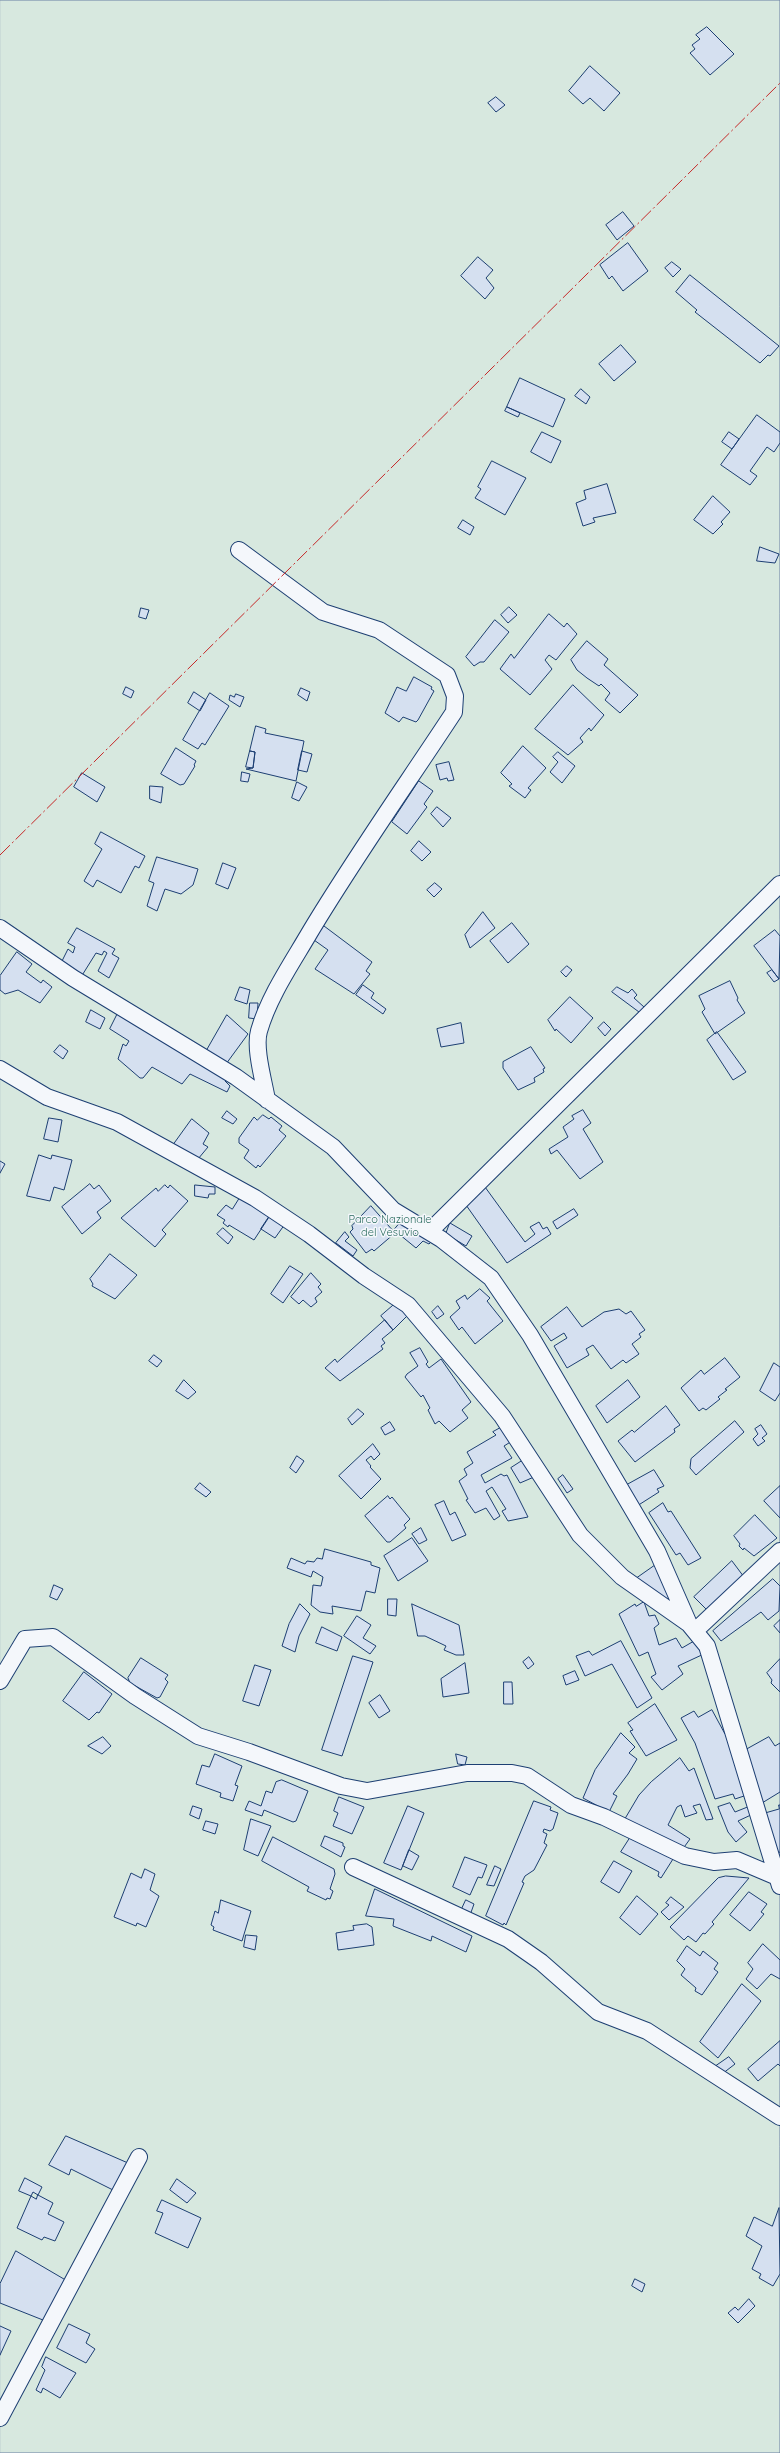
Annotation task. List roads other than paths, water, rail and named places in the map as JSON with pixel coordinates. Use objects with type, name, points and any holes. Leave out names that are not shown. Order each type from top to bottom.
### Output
[{"type":"street","points":[[239,550],[323,612],[379,630],[447,675],[455,696],[454,712],[331,898],[289,967],[269,1007],[258,1032],[258,1046],[267,1100]]},
{"type":"street","points":[[430,1231],[780,884]]},
{"type":"street","points":[[0,928],[73,978],[236,1077],[333,1147],[394,1210],[430,1231],[491,1278],[530,1335],[658,1551],[692,1628]]},
{"type":"street","points":[[0,1069],[47,1096],[117,1122],[255,1198],[309,1234],[364,1276],[408,1305],[502,1416],[580,1535],[622,1577],[692,1628],[707,1646],[779,1882]]},
{"type":"street","points":[[692,1628],[780,1551]]},
{"type":"street","points":[[0,1680],[26,1639],[53,1637],[135,1696],[198,1736],[249,1752],[341,1786],[367,1791],[467,1774],[512,1773],[527,1776],[571,1805],[604,1817],[685,1856],[714,1862],[737,1860],[779,1882]]},
{"type":"street","points":[[353,1867],[508,1939],[541,1962],[598,2012],[647,2031],[780,2117]]},
{"type":"street","points":[[0,2418],[139,2157]]},
{"type":"park label","name":"Parco Nazionale del Vesuvio","points":[[390,1226]]}]
